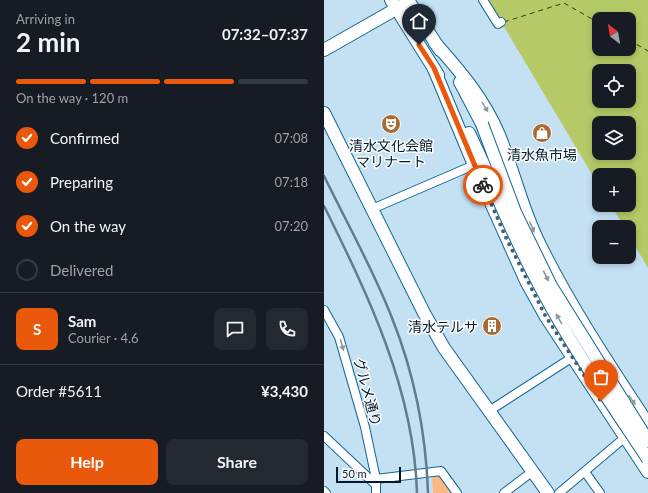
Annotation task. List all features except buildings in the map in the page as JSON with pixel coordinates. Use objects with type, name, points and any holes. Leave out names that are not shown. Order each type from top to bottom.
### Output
[{"type":"street","points":[[324,50],[394,4],[409,0],[465,89],[482,124],[515,212],[551,286],[648,441]]},
{"type":"street","points":[[483,0],[498,24],[502,22]]},
{"type":"street","points":[[394,4],[457,108],[526,280],[546,317],[648,472]]},
{"type":"street","points":[[435,43],[461,72],[490,116],[499,135],[520,200],[540,244],[595,343],[647,422],[625,438],[559,493]]},
{"type":"street","points":[[324,114],[424,313],[444,348],[548,493]]},
{"type":"street","points":[[372,209],[478,163]]},
{"type":"street","points":[[478,163],[542,290],[572,340],[648,458]]},
{"type":"street","name":"グルメ通り","points":[[324,310],[339,337],[365,427],[376,486]]},
{"type":"street","points":[[489,411],[595,343]]},
{"type":"street","points":[[324,436],[376,486],[441,471],[457,493]]},
{"type":"street","points":[[504,493],[533,471]]},
{"type":"street","points":[[585,472],[600,493]]},
{"type":"shaded area","points":[[488,0],[648,0],[648,268],[636,248],[636,220],[620,220],[615,212],[636,212],[636,168],[592,168],[592,174]]},
{"type":"shaded area","points":[[440,474],[454,493],[433,493],[432,475]]},
{"type":"ferry route","points":[[504,22],[564,3],[592,19]]},
{"type":"ferry route","points":[[636,44],[648,51]]},
{"type":"railway","points":[[324,176],[377,282],[407,360],[422,426],[428,493]]},
{"type":"railway","points":[[324,206],[372,310],[398,381],[408,418],[414,455],[417,493]]},
{"type":"way so far","points":[[483,185],[526,280],[546,317],[601,401]]},
{"type":"place","name":"清水文化会館 マリナート","points":[[391,124]]},
{"type":"place","name":"清水魚市場","points":[[542,133]]},
{"type":"place","name":"清水テルサ","points":[[492,326]]},
{"type":"route","points":[[419,45],[434,68],[447,103],[483,185]]}]
